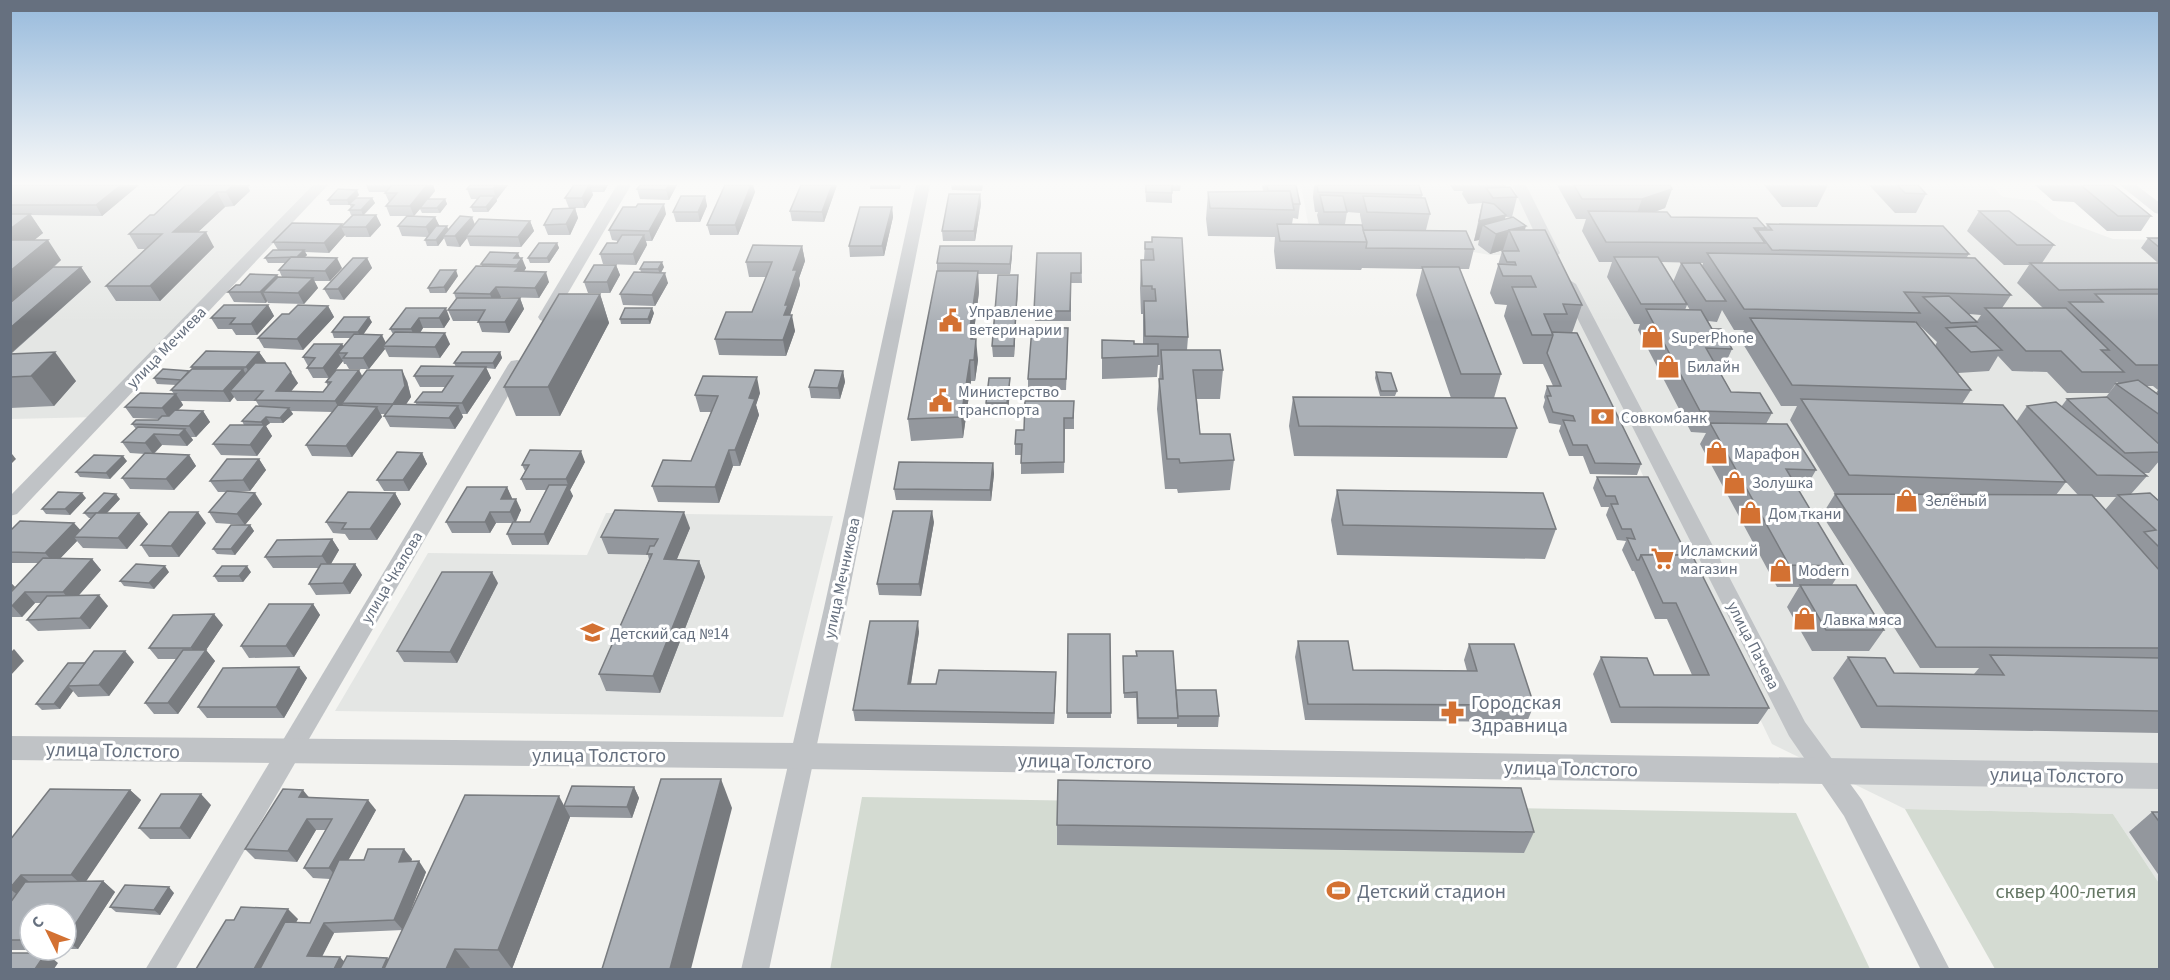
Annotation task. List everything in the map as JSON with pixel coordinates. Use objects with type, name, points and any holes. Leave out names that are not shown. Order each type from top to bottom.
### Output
[{"type":"street","name":"улица Мечиева","points":[[10,509],[277,231]]},
{"type":"street","name":"улица Чкалова","points":[[159,969],[597,231]]},
{"type":"street","name":"улица Мечникова","points":[[755,969],[840,586],[914,231]]},
{"type":"street","name":"улица Пачева","points":[[1542,231],[1797,729],[1852,807],[1936,969]]},
{"type":"street","name":"улица Толстого","points":[[10,748],[288,753],[802,756],[2160,776]]},
{"type":"shaded area","points":[[10,231],[277,231],[99,417],[11,419]]},
{"type":"shaded area","name":"Зелёный","points":[[1309,231],[2091,231],[2113,239],[2159,240],[2159,883],[2113,814],[1905,809],[1772,744],[1537,255],[1490,255],[1462,250],[1312,245]]},
{"type":"shaded area","name":"Детский сад №14","points":[[606,513],[833,516],[783,717],[335,711],[428,553],[587,555]]},
{"type":"green space","name":"Детский стадион","points":[[862,797],[1796,813],[1870,969],[830,970]]},
{"type":"green space","name":"сквер 400-летия","points":[[1905,809],[2113,814],[2159,883],[2159,969],[1995,969]]},
{"type":"building","points":[[133,231],[206,232],[150,286],[106,286],[162,234],[129,234]]},
{"type":"building","points":[[284,231],[336,231],[324,243],[273,242]]},
{"type":"building","points":[[432,231],[443,231],[436,240],[425,240]]},
{"type":"building","points":[[447,231],[460,231],[455,236],[443,236]]},
{"type":"building","points":[[470,231],[523,231],[518,237],[466,236]]},
{"type":"building","points":[[853,231],[886,231],[882,246],[849,246]]},
{"type":"building","points":[[1278,231],[1364,231],[1367,242],[1280,241]]},
{"type":"building","points":[[1363,231],[1466,231],[1474,249],[1366,248],[1367,242]]},
{"type":"building","points":[[1491,231],[1507,231],[1496,234]]},
{"type":"building","points":[[1509,231],[1545,231],[1582,305],[1563,304],[1567,314],[1544,314],[1553,335],[1532,335],[1512,287],[1536,287],[1531,276],[1503,276],[1498,264],[1516,265],[1515,262],[1507,262],[1502,251],[1519,251]]},
{"type":"building","points":[[1599,231],[1756,231],[1765,243],[1606,242]]},
{"type":"building","points":[[1758,231],[1947,231],[1969,254],[1772,250]]},
{"type":"building","points":[[2001,231],[2035,231],[2054,245],[2017,245]]},
{"type":"building","points":[[622,235],[644,235],[633,254],[600,254],[607,243],[617,243]]},
{"type":"building","points":[[1152,237],[1182,238],[1188,337],[1145,336],[1144,301],[1156,301],[1155,289],[1152,289],[1152,286],[1142,286],[1141,260],[1154,260],[1153,249],[1145,249],[1145,242],[1152,242]]},
{"type":"building","points":[[2148,238],[2160,238],[2160,248]]},
{"type":"building","points":[[10,240],[48,240],[10,271]]},
{"type":"building","points":[[539,243],[557,243],[547,258],[528,258]]},
{"type":"building","points":[[753,245],[802,246],[793,270],[797,270],[785,305],[788,305],[784,315],[792,315],[783,340],[715,339],[726,312],[752,312],[772,262],[746,262]]},
{"type":"building","points":[[940,246],[1012,246],[1010,264],[937,263]]},
{"type":"building","points":[[273,250],[304,250],[297,257],[265,258]]},
{"type":"building","points":[[490,252],[518,253],[514,258],[522,258],[517,265],[481,264]]},
{"type":"building","points":[[1037,253],[1081,253],[1081,273],[1071,273],[1070,311],[1034,311]]},
{"type":"building","points":[[1707,253],[1975,258],[2011,295],[1904,292],[1920,313],[1744,309]]},
{"type":"building","points":[[291,257],[337,258],[325,271],[279,270]]},
{"type":"building","points":[[1614,257],[1658,257],[1687,304],[1641,304]]},
{"type":"building","points":[[353,258],[367,258],[338,289],[324,289]]},
{"type":"building","points":[[644,262],[662,262],[658,269],[640,269]]},
{"type":"building","points":[[1681,263],[1700,263],[1726,301],[1706,301]]},
{"type":"building","points":[[2030,263],[2160,263],[2160,289],[2059,290]]},
{"type":"building","points":[[594,265],[616,265],[607,282],[584,282]]},
{"type":"building","points":[[476,266],[519,267],[515,271],[546,272],[535,288],[496,287],[490,294],[454,293]]},
{"type":"building","points":[[53,267],[81,267],[10,328],[10,303]]},
{"type":"building","points":[[1422,267],[1459,267],[1501,374],[1461,374]]},
{"type":"building","points":[[440,270],[456,270],[444,287],[428,288]]},
{"type":"building","points":[[937,271],[978,271],[969,335],[971,339],[976,339],[974,360],[970,360],[961,417],[908,419]]},
{"type":"building","points":[[634,272],[665,273],[652,295],[620,294]]},
{"type":"building","points":[[250,274],[277,275],[260,292],[228,292],[236,285],[240,285]]},
{"type":"building","points":[[998,275],[1018,275],[1014,346],[992,346]]},
{"type":"building","points":[[278,277],[313,278],[298,293],[263,292]]},
{"type":"building","points":[[559,294],[600,294],[548,387],[504,387]]},
{"type":"building","points":[[2095,294],[2160,294],[2160,365],[2136,365],[2069,302],[2103,302]]},
{"type":"building","points":[[1949,296],[1977,322],[1951,323],[1923,297]]},
{"type":"building","points":[[457,298],[520,298],[505,322],[478,322],[485,310],[448,310]]},
{"type":"building","points":[[224,305],[268,305],[251,324],[230,324],[235,318],[211,318]]},
{"type":"building","points":[[298,305],[328,306],[297,339],[258,338],[282,314],[289,314]]},
{"type":"building","points":[[406,308],[446,308],[439,318],[419,318],[411,329],[390,329]]},
{"type":"building","points":[[625,308],[652,308],[648,319],[620,319]]},
{"type":"building","points":[[1985,308],[2066,308],[2109,350],[2101,350],[2124,372],[2082,372],[2061,351],[2026,351]]},
{"type":"building","points":[[1646,309],[1701,310],[1712,329],[1721,329],[1732,349],[1706,348],[1731,392],[1760,393],[1772,413],[1700,411]]},
{"type":"building","points":[[344,317],[369,317],[358,332],[332,332]]},
{"type":"building","points":[[1750,318],[1916,322],[1971,390],[1792,385]]},
{"type":"building","points":[[1976,326],[2002,350],[1971,352],[1946,328]]},
{"type":"building","points":[[1032,327],[1068,328],[1066,379],[1028,379]]},
{"type":"building","points":[[395,332],[445,333],[435,347],[383,346]]},
{"type":"building","points":[[1552,332],[1577,333],[1641,464],[1595,463],[1587,445],[1573,445],[1563,420],[1575,421],[1573,416],[1553,412],[1547,396],[1551,396],[1547,386],[1561,386],[1547,353]]},
{"type":"building","points":[[354,334],[382,335],[363,358],[343,358],[347,353],[338,353]]},
{"type":"building","points":[[1102,340],[1158,344],[1158,356],[1102,358]]},
{"type":"building","points":[[314,344],[342,344],[323,368],[307,368],[315,358],[303,357]]},
{"type":"building","points":[[1161,350],[1220,350],[1223,370],[1193,370],[1200,434],[1230,434],[1234,460],[1180,463],[1179,459],[1167,459],[1159,379],[1163,379]]},
{"type":"building","points":[[206,351],[259,352],[246,367],[191,367]]},
{"type":"building","points":[[55,352],[31,376],[10,377],[10,354]]},
{"type":"building","points":[[462,352],[500,352],[493,363],[454,363]]},
{"type":"building","points":[[255,363],[285,363],[291,372],[276,391],[323,392],[331,382],[326,382],[336,370],[359,370],[335,401],[255,400],[263,391],[230,391]]},
{"type":"building","points":[[421,366],[486,367],[462,403],[415,402],[423,392],[442,392],[453,376],[414,376]]},
{"type":"building","points":[[163,369],[189,371],[181,380],[154,378]]},
{"type":"building","points":[[192,369],[243,369],[223,391],[171,390]]},
{"type":"building","points":[[367,370],[402,370],[405,386],[393,404],[342,403]]},
{"type":"building","points":[[815,370],[843,371],[838,388],[809,387]]},
{"type":"building","points":[[1376,372],[1391,373],[1397,391],[1381,391]]},
{"type":"building","points":[[703,376],[757,377],[749,398],[755,399],[735,450],[729,450],[715,487],[652,486],[663,460],[691,461],[718,396],[695,395]]},
{"type":"building","points":[[989,378],[1010,378],[1007,403],[986,403]]},
{"type":"building","points":[[2138,380],[2160,396],[2160,415],[2116,384]]},
{"type":"building","points":[[140,393],[176,394],[162,408],[125,407]]},
{"type":"building","points":[[1293,397],[1505,398],[1517,428],[1299,426]]},
{"type":"building","points":[[2107,397],[2160,445],[2160,452],[2125,453],[2067,399]]},
{"type":"building","points":[[1801,399],[2003,405],[2066,482],[1849,475]]},
{"type":"building","points":[[1025,401],[1074,401],[1073,418],[1064,418],[1064,462],[1021,463],[1022,444],[1015,444],[1016,430],[1024,430]]},
{"type":"building","points":[[2056,402],[2147,476],[2097,475],[2027,406]]},
{"type":"building","points":[[393,404],[458,406],[449,418],[384,416]]},
{"type":"building","points":[[338,405],[377,407],[346,446],[306,445]]},
{"type":"building","points":[[256,406],[289,408],[280,418],[266,417],[261,422],[242,421]]},
{"type":"building","points":[[175,410],[203,411],[189,426],[132,424],[136,420],[158,420],[162,416],[169,416]]},
{"type":"building","points":[[1710,423],[1787,424],[1816,470],[1786,469],[1844,566],[1789,565]]},
{"type":"building","points":[[230,425],[265,425],[250,445],[213,444]]},
{"type":"building","points":[[138,427],[185,429],[179,435],[154,434],[145,443],[122,442]]},
{"type":"building","points":[[530,450],[581,451],[566,479],[521,479],[529,465],[522,465]]},
{"type":"building","points":[[397,452],[422,453],[403,480],[377,480]]},
{"type":"building","points":[[145,453],[189,455],[166,479],[122,478]]},
{"type":"building","points":[[94,455],[123,456],[106,473],[76,472]]},
{"type":"building","points":[[227,459],[259,459],[243,480],[210,481]]},
{"type":"building","points":[[899,462],[993,463],[990,490],[894,489]]},
{"type":"building","points":[[1597,477],[1648,477],[1687,555],[1641,555],[1637,560],[1627,538],[1635,539],[1631,529],[1622,529],[1611,504],[1618,504],[1615,496],[1606,496]]},
{"type":"building","points":[[549,485],[568,485],[544,534],[507,534],[513,522],[530,522]]},
{"type":"building","points":[[467,487],[507,487],[501,499],[516,499],[510,512],[490,512],[485,522],[446,522]]},
{"type":"building","points":[[1337,490],[1543,493],[1556,529],[1343,525]]},
{"type":"building","points":[[227,491],[255,493],[237,514],[209,512]]},
{"type":"building","points":[[58,492],[82,493],[65,509],[42,509]]},
{"type":"building","points":[[348,492],[395,493],[370,529],[342,529],[346,523],[326,522]]},
{"type":"building","points":[[104,493],[116,494],[98,513],[84,513]]},
{"type":"building","points":[[2150,493],[2160,502],[2160,548],[2144,532],[2156,530],[2118,495]]},
{"type":"building","points":[[1835,494],[2092,495],[2160,571],[2160,648],[1936,647]]},
{"type":"building","points":[[615,510],[684,512],[664,559],[699,561],[653,676],[599,674],[652,554],[647,554],[650,546],[654,546],[658,539],[601,537]]},
{"type":"building","points":[[893,511],[932,511],[919,584],[877,584]]},
{"type":"building","points":[[169,512],[198,512],[171,546],[141,545]]},
{"type":"building","points":[[96,513],[139,513],[118,538],[74,537]]},
{"type":"building","points":[[20,521],[74,523],[45,553],[10,552],[10,531]]},
{"type":"building","points":[[231,525],[250,525],[231,549],[213,549]]},
{"type":"building","points":[[332,539],[322,556],[265,557],[277,540]]},
{"type":"building","points":[[1641,555],[1692,555],[1769,708],[1620,707],[1601,657],[1647,658],[1654,675],[1709,675],[1676,603],[1663,603]]},
{"type":"building","points":[[43,558],[92,559],[63,592],[25,592],[10,606],[10,591]]},
{"type":"building","points":[[136,564],[165,566],[149,583],[120,581]]},
{"type":"building","points":[[321,564],[355,564],[343,583],[309,584]]},
{"type":"building","points":[[222,566],[247,566],[239,576],[214,576]]},
{"type":"building","points":[[442,572],[492,572],[450,652],[397,651]]},
{"type":"building","points":[[1800,585],[1856,585],[1884,630],[1826,630]]},
{"type":"building","points":[[99,595],[80,618],[27,620],[47,596]]},
{"type":"building","points":[[269,604],[313,604],[286,646],[241,646]]},
{"type":"building","points":[[214,614],[191,648],[149,648],[173,615]]},
{"type":"building","points":[[870,621],[918,621],[908,684],[936,684],[939,670],[1056,672],[1054,713],[853,710]]},
{"type":"building","points":[[1068,634],[1110,634],[1111,713],[1067,713]]},
{"type":"building","points":[[1298,641],[1348,641],[1353,670],[1477,671],[1469,644],[1514,644],[1534,705],[1308,704]]},
{"type":"building","points":[[183,650],[206,650],[168,703],[145,703]]},
{"type":"building","points":[[94,651],[125,651],[99,685],[67,686]]},
{"type":"building","points":[[1136,651],[1173,651],[1178,718],[1138,718],[1137,692],[1124,693],[1123,656],[1137,656]]},
{"type":"building","points":[[1990,655],[2160,658],[2160,711],[1877,706],[1848,657],[1885,658],[1894,673],[2004,675]]},
{"type":"building","points":[[68,663],[85,663],[54,704],[36,704]]},
{"type":"building","points":[[299,667],[276,707],[198,707],[223,668]]},
{"type":"building","points":[[1176,690],[1216,690],[1219,716],[1178,716]]},
{"type":"building","points":[[661,779],[721,779],[670,969],[602,969]]},
{"type":"building","points":[[1058,780],[1521,788],[1534,832],[1057,825]]},
{"type":"building","points":[[572,786],[634,787],[627,807],[564,806]]},
{"type":"building","points":[[50,789],[130,790],[71,875],[21,875],[10,888],[10,840]]},
{"type":"building","points":[[283,789],[303,790],[299,797],[368,800],[329,868],[304,868],[332,819],[307,819],[288,851],[245,849]]},
{"type":"building","points":[[161,794],[201,794],[180,828],[139,828]]},
{"type":"building","points":[[465,795],[559,796],[498,950],[455,949],[446,969],[384,969]]},
{"type":"building","points":[[2152,812],[2160,812],[2160,823]]},
{"type":"building","points":[[368,849],[404,849],[399,862],[419,861],[394,920],[324,923],[307,956],[340,957],[334,969],[260,969],[285,922],[310,923],[339,860],[364,860]]},
{"type":"building","points":[[103,881],[78,920],[78,902],[18,902],[18,940],[10,940],[10,903],[25,882]]},
{"type":"building","points":[[125,885],[169,887],[154,910],[110,907]]},
{"type":"building","points":[[241,907],[288,909],[254,969],[196,969],[226,920],[234,920]]},
{"type":"building","points":[[10,953],[18,953],[18,962],[40,962],[35,969],[10,969]]},
{"type":"building","points":[[347,956],[387,958],[382,969],[340,969]]},
{"type":"place","name":"Управление ветеринарии","points":[[951,320]]},
{"type":"place","name":"SuperPhone","points":[[1653,337]]},
{"type":"place","name":"Билайн","points":[[1669,366]]},
{"type":"place","name":"Министерство транспорта","points":[[940,400]]},
{"type":"place","name":"Совкомбанк","points":[[1603,417]]},
{"type":"place","name":"Марафон","points":[[1716,453]]},
{"type":"place","name":"Золушка","points":[[1734,482]]},
{"type":"place","name":"Зелёный","points":[[1907,500]]},
{"type":"place","name":"Дом ткани","points":[[1750,513]]},
{"type":"place","name":"Исламский магазин","points":[[1662,559]]},
{"type":"place","name":"Modern","points":[[1780,570]]},
{"type":"place","name":"Лавка мяса","points":[[1805,619]]},
{"type":"place","name":"Детский сад №14","points":[[592,633]]},
{"type":"place","name":"Городская Здравница","points":[[1453,713]]},
{"type":"place","name":"Детский стадион","points":[[1339,891]]}]
